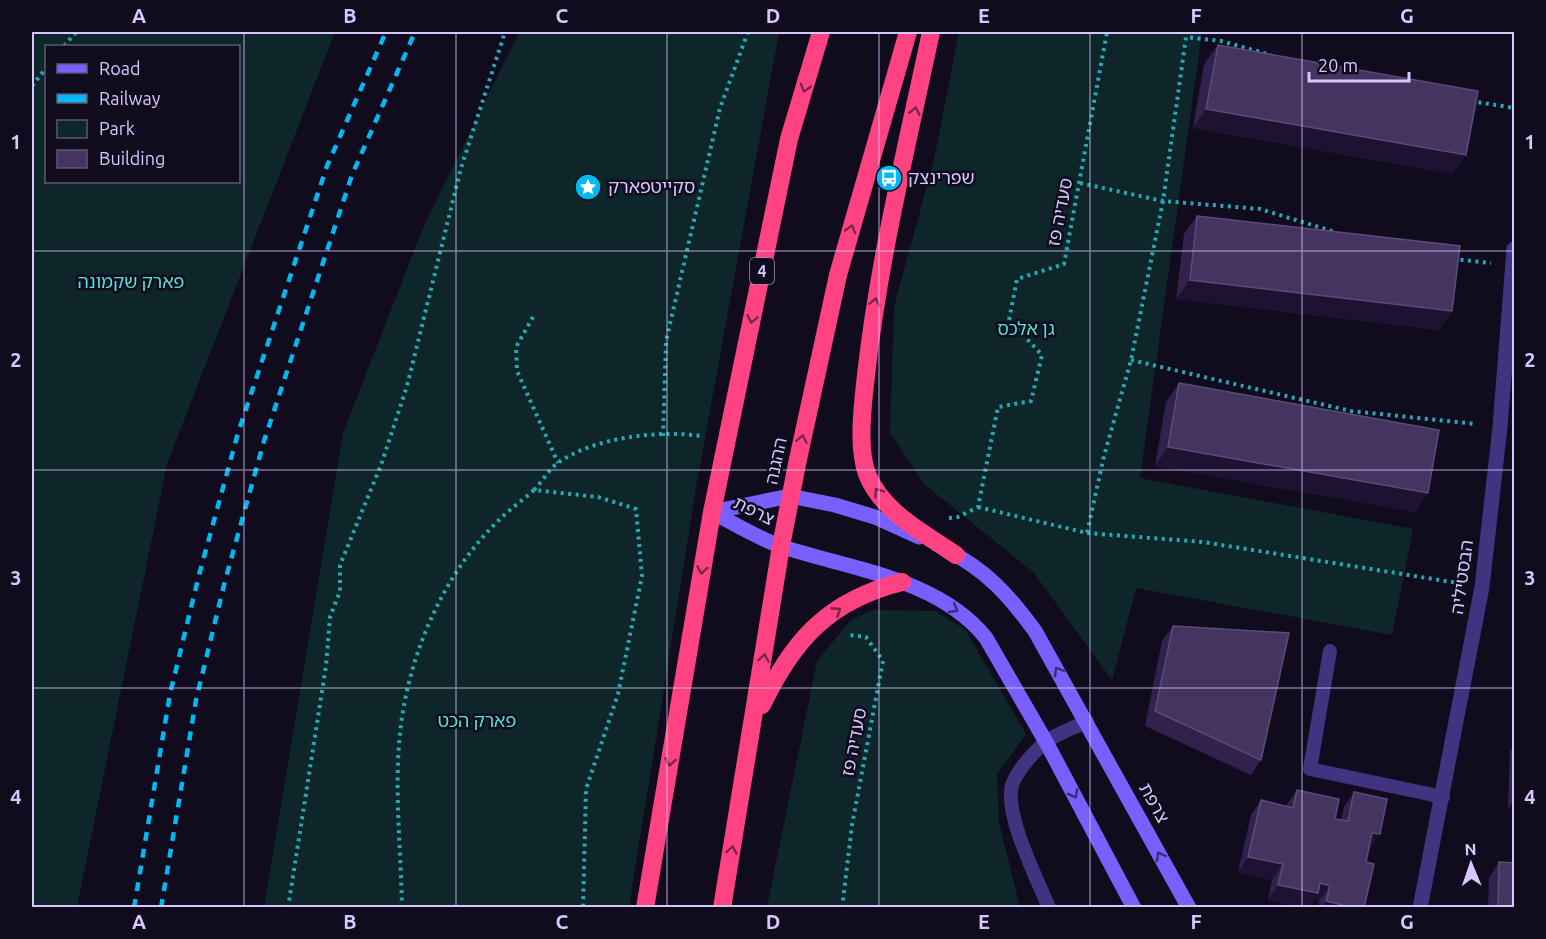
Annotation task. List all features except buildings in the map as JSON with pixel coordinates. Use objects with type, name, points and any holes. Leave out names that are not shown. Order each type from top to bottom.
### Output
[{"type":"highway","name":"4","points":[[645,908],[712,512],[789,139],[821,32]]},
{"type":"highway","name":"ההגנה","points":[[722,908],[790,496],[838,275],[908,32]]},
{"type":"highway","points":[[931,32],[872,315],[862,405],[863,460],[867,475],[885,502],[903,519],[956,555]]},
{"type":"highway","points":[[754,723],[780,668],[796,646],[822,621],[874,590],[902,582]]},
{"type":"street","name":"הבסטיליה","points":[[1420,908],[1482,587],[1500,427],[1515,249]]},
{"type":"street","name":"צרפת","points":[[712,512],[790,496],[835,505],[875,517],[956,555],[990,577],[1012,600],[1035,632],[1087,721],[1188,908]]},
{"type":"street","name":"צרפת","points":[[712,512],[781,546],[902,582],[960,612],[975,623],[1046,742],[1134,908]]},
{"type":"lane","points":[[1330,651],[1310,769],[1443,797]]},
{"type":"lane","points":[[1048,908],[1015,819],[1011,796],[1017,776],[1046,742],[1087,721]]},
{"type":"path","points":[[65,45],[76,32]]},
{"type":"path","points":[[288,908],[326,666],[330,617],[340,591],[340,565],[381,465],[407,386],[461,168],[505,32]]},
{"type":"path","points":[[663,436],[666,341],[720,108],[748,32]]},
{"type":"path","name":"סעדיה פז","points":[[978,507],[998,407],[1031,401],[1042,355],[1009,320],[1017,279],[1064,264],[1107,32]]},
{"type":"path","points":[[1087,533],[1104,456],[1131,360],[1163,201],[1186,38],[1221,41],[1278,57]]},
{"type":"path","points":[[32,86],[45,69]]},
{"type":"path","points":[[1459,99],[1515,108]]},
{"type":"path","points":[[1080,183],[1163,201],[1260,209],[1346,236]]},
{"type":"path","points":[[1445,257],[1512,266]]},
{"type":"path","points":[[533,317],[516,347],[517,371],[558,463]]},
{"type":"path","points":[[1131,360],[1351,411],[1500,427]]},
{"type":"path","points":[[402,908],[399,745],[407,683],[430,620],[465,561],[499,520],[534,490],[558,463],[613,439],[689,434],[727,440]]},
{"type":"path","points":[[534,490],[598,497],[636,509],[642,576],[618,694],[586,789],[583,908]]},
{"type":"path","points":[[947,518],[958,517],[978,507],[1087,533],[1203,542],[1482,587]]},
{"type":"path","name":"סעדיה פז","points":[[822,621],[827,631],[866,637],[883,661],[852,825],[842,908]]},
{"type":"green space","name":"פארק שקמונה","points":[[32,32],[335,32],[167,464],[77,907],[32,907]]},
{"type":"green space","name":"פארק הכט","points":[[519,32],[779,32],[696,488],[629,907],[264,907],[343,433],[423,228]]},
{"type":"green space","name":"גן אלכס","points":[[959,32],[1202,32],[1140,478],[1413,529],[1392,635],[1136,588],[1112,680],[1034,573],[924,484],[890,432],[894,307],[934,160]]},
{"type":"green space","points":[[874,610],[935,611],[965,629],[1026,734],[997,775],[999,822],[1020,907],[767,907],[817,661],[851,620]]},
{"type":"railway","points":[[134,908],[170,694],[199,575],[238,433],[327,166],[386,32]]},
{"type":"railway","points":[[161,908],[196,700],[225,581],[264,441],[352,175],[415,32]]},
{"type":"place","name":"שפרינצק","points":[[889,178]]},
{"type":"place","name":"סקייטפארק","points":[[588,187]]}]
